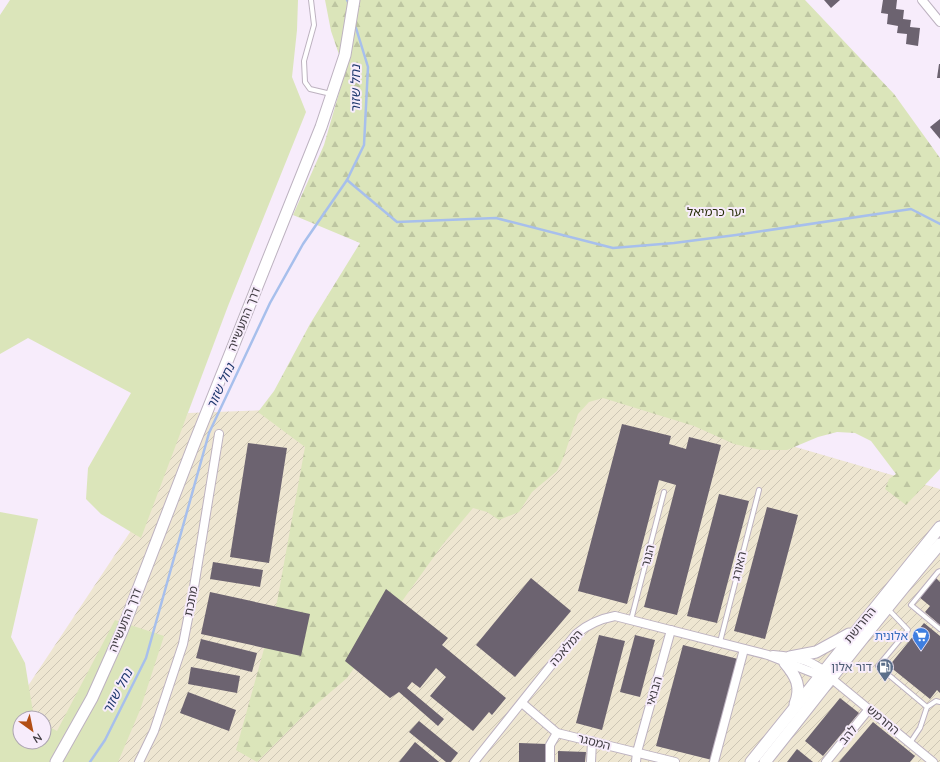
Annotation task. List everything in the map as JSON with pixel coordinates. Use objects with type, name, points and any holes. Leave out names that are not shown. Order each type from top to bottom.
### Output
[{"type":"street","name":"דרך התעשייה","points":[[56,762],[92,698],[122,631],[332,95],[345,55],[354,0]]},
{"type":"street","points":[[922,0],[940,22]]},
{"type":"street","name":"מתכת","points":[[139,762],[154,731],[183,644],[193,593],[219,434]]},
{"type":"street","name":"החרושת","points":[[751,762],[857,628],[940,527]]},
{"type":"street","name":"החרושת","points":[[765,762],[832,679],[887,607],[940,544]]},
{"type":"street","name":"המלאכה","points":[[474,762],[576,634],[585,627],[604,618],[615,616],[788,660],[814,663],[822,673],[832,679]]},
{"type":"street","points":[[793,709],[797,700],[799,686],[788,660],[816,652],[840,640],[857,628]]},
{"type":"street","name":"הבנאי","points":[[636,762],[637,752],[671,630]]},
{"type":"street","points":[[714,762],[744,649]]},
{"type":"street","name":"החרמש","points":[[832,679],[910,743],[927,760]]},
{"type":"street","name":"המסגר","points":[[522,703],[557,733],[675,762]]},
{"type":"street","name":"להב","points":[[826,762],[869,709]]},
{"type":"street","points":[[550,762],[550,745],[557,733]]},
{"type":"street","points":[[591,762],[592,741]]},
{"type":"lane","points":[[312,0],[314,25],[304,61],[305,82],[310,89],[332,95]]},
{"type":"lane","name":"האורג","points":[[720,642],[759,490]]},
{"type":"lane","name":"הנגר","points":[[631,620],[664,492]]},
{"type":"lane","points":[[940,571],[911,604],[940,629]]},
{"type":"lane","points":[[887,607],[908,630],[878,666],[928,707]]},
{"type":"lane","points":[[910,743],[920,728],[928,707],[936,701],[940,702]]},
{"type":"shaded area","points":[[623,397],[940,489],[940,762],[0,762],[0,728],[150,502],[188,413]]},
{"type":"green space","points":[[10,0],[298,0],[297,30],[292,77],[306,112],[228,306],[141,538],[101,514],[86,499],[88,468],[131,393],[28,338],[0,354],[0,15]]},
{"type":"green space","name":"יער כרמיאל","points":[[325,0],[805,0],[894,94],[940,158],[940,469],[906,505],[885,489],[889,479],[896,474],[871,441],[855,433],[837,432],[818,437],[787,450],[761,450],[734,444],[694,426],[603,398],[589,402],[578,414],[564,456],[557,471],[532,492],[519,512],[499,520],[487,512],[473,508],[443,544],[347,678],[305,714],[257,762],[236,750],[277,602],[305,447],[258,412],[274,391],[310,324],[360,243],[293,215],[324,145],[345,72],[331,31]]},
{"type":"green space","points":[[0,512],[38,519],[11,637],[25,663],[33,710],[12,710],[12,750],[52,750],[52,728],[57,731],[115,620],[164,636],[140,710],[118,762],[0,762]]},
{"type":"building","points":[[824,0],[840,0],[831,8]]},
{"type":"building","points":[[883,0],[897,0],[896,9],[904,10],[903,19],[911,20],[910,27],[920,28],[918,46],[906,44],[907,34],[897,33],[898,26],[887,24],[888,14],[881,13]]},
{"type":"building","points":[[939,64],[940,78],[937,78]]},
{"type":"building","points":[[940,119],[940,139],[930,127]]},
{"type":"building","points":[[622,424],[671,436],[669,444],[686,449],[689,437],[721,445],[677,615],[644,607],[676,485],[659,480],[627,604],[578,591]]},
{"type":"building","points":[[248,443],[287,448],[269,563],[230,557]]},
{"type":"building","points":[[719,494],[749,501],[717,623],[687,616]]},
{"type":"building","points":[[767,507],[798,515],[765,639],[734,631]]},
{"type":"building","points":[[213,562],[263,570],[260,587],[210,579]]},
{"type":"building","points":[[531,578],[571,611],[515,677],[476,645]]},
{"type":"building","points":[[936,578],[940,582],[940,625],[925,612],[930,606],[919,597]]},
{"type":"building","points":[[386,589],[448,638],[442,645],[506,698],[492,715],[489,712],[473,731],[430,696],[446,677],[436,668],[420,688],[412,682],[407,688],[444,719],[438,726],[399,692],[390,698],[345,661]]},
{"type":"building","points":[[210,592],[310,614],[301,656],[201,634]]},
{"type":"building","name":"אלונית","points":[[924,623],[940,636],[940,693],[937,690],[930,699],[889,666]]},
{"type":"building","points":[[599,635],[625,641],[602,730],[576,723]]},
{"type":"building","points":[[635,635],[655,640],[640,697],[620,692]]},
{"type":"building","points":[[201,639],[257,653],[252,672],[196,658]]},
{"type":"building","points":[[683,645],[738,659],[712,760],[656,746]]},
{"type":"building","points":[[191,667],[240,676],[237,693],[188,684]]},
{"type":"building","points":[[188,692],[236,710],[229,731],[180,713]]},
{"type":"building","points":[[840,698],[859,713],[823,756],[805,741]]},
{"type":"building","points":[[419,721],[458,753],[451,762],[446,762],[409,732]]},
{"type":"building","points":[[873,722],[915,756],[910,762],[839,762]]},
{"type":"building","points":[[415,742],[439,762],[399,762]]},
{"type":"building","points":[[519,743],[547,744],[546,762],[519,762]]},
{"type":"building","points":[[797,749],[813,762],[787,762]]},
{"type":"building","points":[[558,751],[586,752],[585,762],[558,762]]},
{"type":"waterway","name":"נחל שזור","points":[[90,762],[105,740],[146,658],[209,433],[270,303],[303,244],[347,180],[364,145],[368,67],[356,28]]},
{"type":"waterway","points":[[347,180],[397,222],[496,218],[613,248],[674,243],[736,235],[911,209],[940,224]]},
{"type":"place","name":"אלונית","points":[[921,651]]},
{"type":"place","name":"דור אלון","points":[[885,682]]}]
